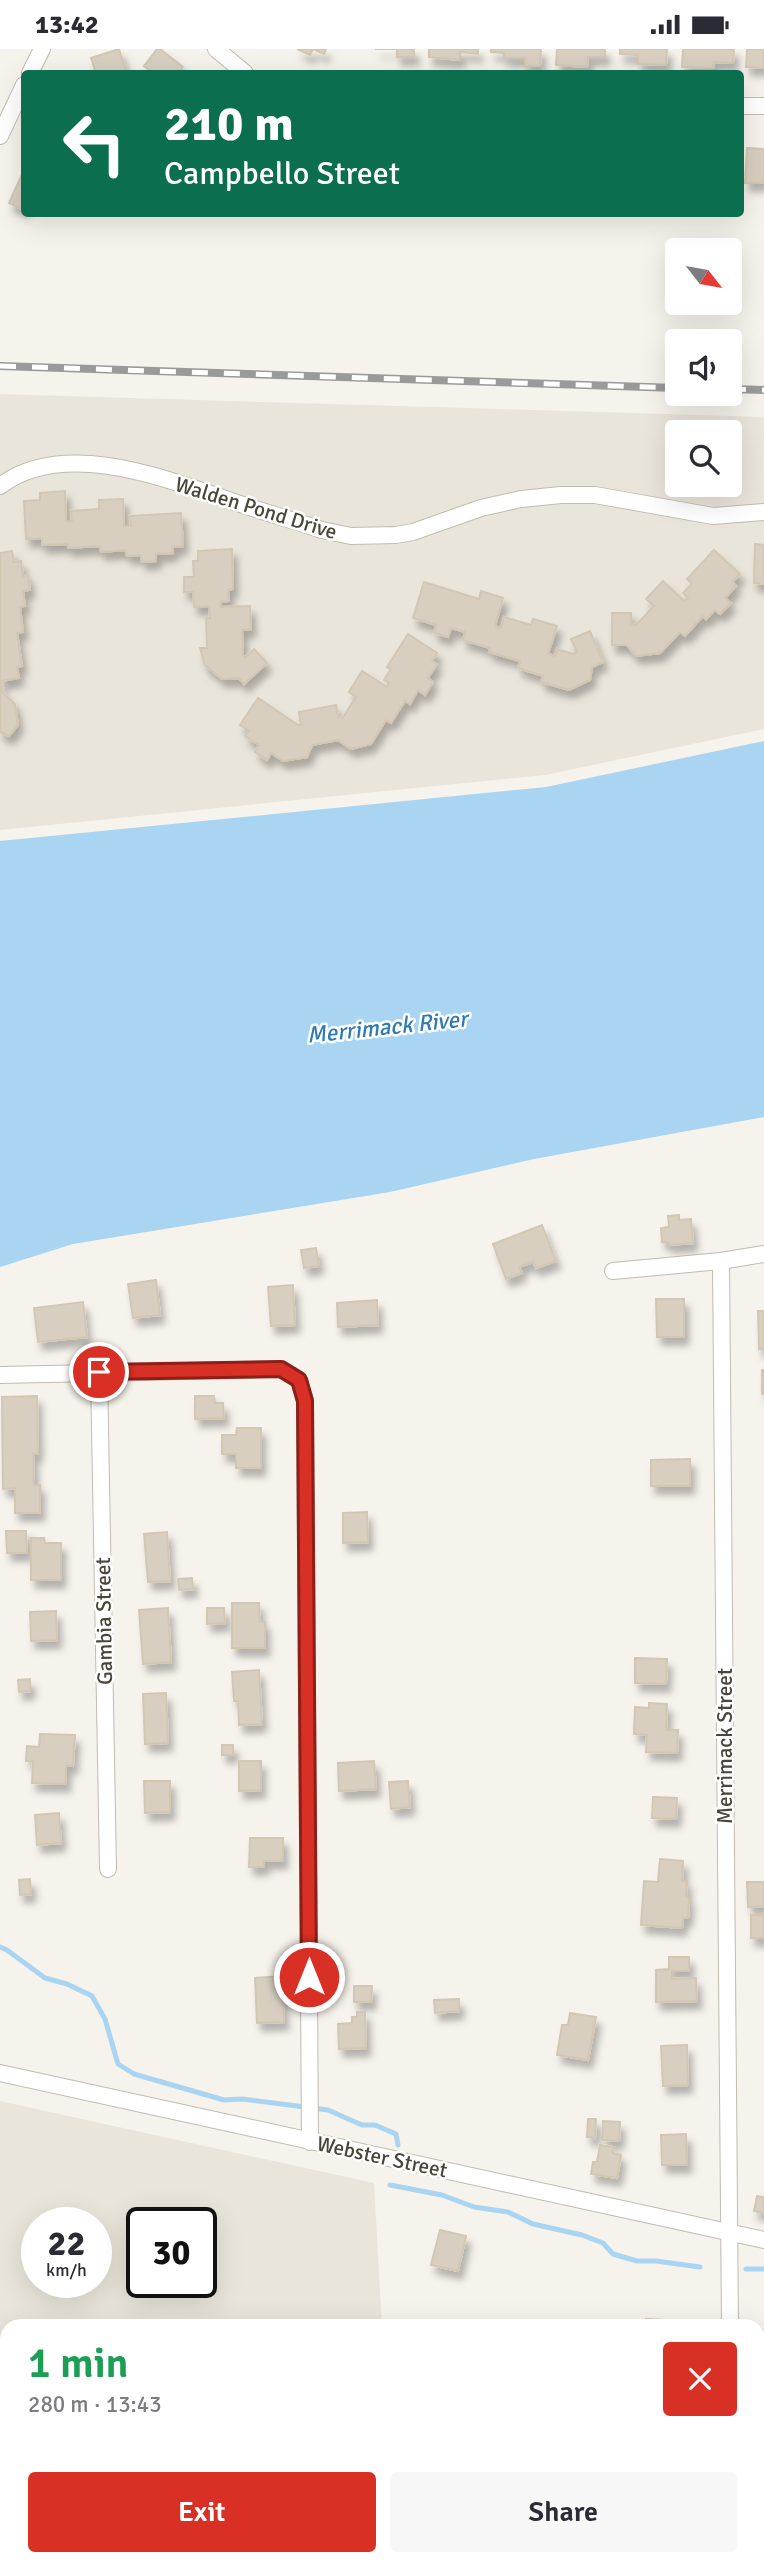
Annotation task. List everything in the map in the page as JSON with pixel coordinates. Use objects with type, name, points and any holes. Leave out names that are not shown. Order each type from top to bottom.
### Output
[{"type":"street","points":[[32,70],[42,49]]},
{"type":"street","points":[[216,49],[240,70]]},
{"type":"street","points":[[0,136],[21,91]]},
{"type":"street","points":[[744,106],[764,106]]},
{"type":"street","name":"Walden Pond Drive","points":[[0,486],[16,474],[34,468],[76,464],[118,468],[195,488],[323,530],[360,537],[396,535],[481,508],[521,499],[561,495],[595,495],[713,516],[764,512]]},
{"type":"street","points":[[613,1271],[721,1261],[764,1254]]},
{"type":"street","name":"Merrimack Street","points":[[721,1261],[730,2319]]},
{"type":"street","points":[[0,1375],[281,1369],[299,1380],[305,1401],[310,2141]]},
{"type":"street","name":"Gambia Street","points":[[99,1372],[108,1869]]},
{"type":"street","name":"Webster Street","points":[[0,2073],[764,2240]]},
{"type":"shaded area","points":[[0,394],[764,417],[764,729],[545,775],[0,830]]},
{"type":"shaded area","points":[[0,2101],[374,2183],[382,2319],[0,2319]]},
{"type":"water","name":"Merrimack River","points":[[764,741],[764,1117],[534,1159],[390,1192],[73,1244],[0,1267],[0,841],[546,787]]},
{"type":"building","points":[[119,49],[126,70],[95,70],[91,58]]},
{"type":"building","points":[[157,49],[160,49],[183,67],[180,70],[149,70],[144,66]]},
{"type":"building","points":[[297,49],[313,49],[310,55]]},
{"type":"building","points":[[313,49],[326,49],[324,54]]},
{"type":"building","points":[[397,49],[414,49],[414,57],[397,57]]},
{"type":"building","points":[[429,49],[478,49],[478,54],[460,52],[460,60],[429,57]]},
{"type":"building","points":[[491,49],[541,49],[540,66],[525,66],[525,58],[504,58],[504,53],[491,52]]},
{"type":"building","points":[[557,49],[605,49],[605,57],[588,57],[587,67],[556,65]]},
{"type":"building","points":[[620,49],[667,49],[666,65],[638,64],[638,55],[620,54]]},
{"type":"building","points":[[683,49],[734,49],[733,63],[714,62],[713,68],[682,67]]},
{"type":"building","points":[[747,49],[764,49],[764,68],[746,67]]},
{"type":"building","points":[[747,148],[764,149],[764,183],[745,183]]},
{"type":"building","points":[[21,177],[21,209],[9,203]]},
{"type":"building","points":[[65,491],[66,521],[72,521],[71,511],[99,509],[99,500],[123,499],[124,526],[131,526],[130,516],[181,513],[183,546],[172,547],[173,553],[156,554],[156,561],[142,562],[141,555],[127,556],[126,550],[101,552],[100,546],[68,548],[68,544],[42,545],[42,538],[26,539],[24,501],[40,500],[40,493]]},
{"type":"building","points":[[755,544],[764,545],[764,584],[754,583]]},
{"type":"building","points":[[232,549],[233,589],[228,590],[229,601],[221,602],[221,607],[250,606],[251,629],[242,630],[243,655],[245,658],[254,649],[267,663],[244,684],[239,678],[222,679],[205,665],[200,648],[207,648],[206,618],[210,618],[209,606],[194,607],[193,592],[184,592],[184,577],[194,577],[193,561],[198,561],[198,551]]},
{"type":"building","points":[[714,550],[740,574],[732,582],[736,586],[725,598],[731,603],[720,614],[715,610],[706,619],[703,616],[685,636],[680,632],[660,653],[636,656],[627,645],[612,645],[612,613],[631,613],[631,624],[636,625],[654,606],[646,599],[663,581],[684,601],[688,598],[683,593],[692,584],[687,579]]},
{"type":"building","points":[[12,551],[14,562],[21,561],[23,576],[28,575],[30,590],[23,591],[25,606],[20,607],[23,632],[17,633],[22,666],[17,667],[19,678],[1,681],[3,693],[15,704],[18,725],[9,736],[0,732],[0,553]]},
{"type":"building","points":[[424,582],[479,599],[481,591],[503,598],[495,626],[501,628],[504,617],[531,625],[533,619],[557,626],[548,654],[555,656],[557,649],[573,654],[577,652],[571,639],[590,631],[603,662],[592,667],[590,680],[569,690],[541,682],[543,676],[518,668],[520,661],[489,652],[490,648],[463,640],[465,632],[451,628],[448,637],[434,633],[436,625],[413,618]]},
{"type":"building","points":[[408,634],[437,653],[432,661],[437,664],[428,678],[433,682],[425,695],[418,690],[410,704],[405,701],[391,723],[386,720],[371,744],[351,749],[338,740],[312,745],[307,757],[283,761],[271,753],[267,760],[255,752],[259,745],[245,736],[249,731],[240,725],[258,698],[298,725],[301,725],[299,712],[336,705],[338,718],[343,717],[356,697],[349,692],[362,671],[387,687],[389,683],[384,680],[391,669],[387,667]]},
{"type":"building","points":[[679,1215],[679,1220],[691,1219],[693,1243],[669,1245],[669,1242],[662,1242],[661,1228],[669,1227],[668,1216]]},
{"type":"building","points":[[542,1225],[556,1261],[536,1268],[533,1262],[519,1267],[522,1273],[506,1279],[493,1244]]},
{"type":"building","points":[[316,1248],[319,1266],[304,1268],[301,1250]]},
{"type":"building","points":[[156,1280],[160,1315],[133,1318],[128,1284]]},
{"type":"building","points":[[293,1285],[295,1325],[271,1326],[268,1287]]},
{"type":"building","points":[[656,1299],[684,1299],[684,1337],[657,1337]]},
{"type":"building","points":[[377,1300],[378,1325],[338,1327],[337,1303]]},
{"type":"building","points":[[83,1302],[87,1337],[38,1342],[34,1308]]},
{"type":"building","points":[[758,1311],[764,1311],[764,1349],[759,1349]]},
{"type":"building","points":[[764,1370],[764,1394],[762,1394]]},
{"type":"building","points":[[37,1396],[38,1454],[33,1454],[34,1485],[40,1485],[40,1513],[15,1513],[15,1488],[3,1489],[2,1397]]},
{"type":"building","points":[[195,1396],[214,1396],[215,1403],[223,1403],[224,1418],[195,1419]]},
{"type":"building","points":[[237,1428],[261,1428],[261,1468],[236,1468],[236,1454],[222,1454],[222,1435],[236,1435]]},
{"type":"building","points":[[690,1459],[690,1486],[651,1486],[651,1460]]},
{"type":"building","points":[[367,1512],[368,1542],[343,1543],[343,1513]]},
{"type":"building","points":[[6,1531],[26,1531],[27,1553],[7,1553]]},
{"type":"building","points":[[167,1532],[170,1581],[148,1582],[144,1534]]},
{"type":"building","points":[[31,1538],[44,1538],[45,1543],[61,1543],[61,1580],[31,1580]]},
{"type":"building","points":[[192,1578],[193,1589],[179,1590],[178,1579]]},
{"type":"building","points":[[232,1603],[259,1603],[260,1622],[265,1622],[265,1648],[232,1648]]},
{"type":"building","points":[[168,1608],[171,1662],[143,1664],[139,1610]]},
{"type":"building","points":[[207,1608],[224,1608],[225,1623],[207,1624]]},
{"type":"building","points":[[56,1611],[57,1640],[31,1641],[30,1612]]},
{"type":"building","points":[[635,1658],[667,1659],[666,1684],[635,1683]]},
{"type":"building","points":[[259,1670],[262,1724],[239,1725],[238,1701],[234,1701],[232,1672]]},
{"type":"building","points":[[30,1679],[30,1691],[19,1692],[18,1680]]},
{"type":"building","points":[[166,1693],[168,1743],[145,1744],[143,1694]]},
{"type":"building","points":[[649,1703],[667,1704],[666,1730],[678,1730],[677,1753],[646,1752],[647,1735],[634,1734],[635,1707],[649,1708]]},
{"type":"building","points":[[40,1734],[75,1735],[73,1766],[66,1765],[66,1784],[32,1783],[33,1761],[26,1761],[27,1746],[39,1747]]},
{"type":"building","points":[[222,1745],[233,1745],[233,1755],[222,1755]]},
{"type":"building","points":[[239,1761],[261,1761],[261,1790],[239,1791]]},
{"type":"building","points":[[374,1761],[376,1789],[339,1791],[338,1763]]},
{"type":"building","points":[[144,1781],[170,1781],[170,1812],[145,1813]]},
{"type":"building","points":[[408,1781],[410,1807],[391,1809],[389,1782]]},
{"type":"building","points":[[653,1797],[677,1798],[676,1819],[652,1818]]},
{"type":"building","points":[[59,1813],[61,1843],[37,1845],[35,1815]]},
{"type":"building","points":[[250,1838],[283,1838],[283,1861],[264,1861],[264,1867],[249,1867]]},
{"type":"building","points":[[660,1859],[683,1861],[682,1881],[687,1881],[686,1897],[689,1897],[688,1918],[683,1918],[682,1928],[641,1925],[644,1881],[658,1882]]},
{"type":"building","points":[[30,1879],[31,1894],[20,1895],[19,1880]]},
{"type":"building","points":[[747,1882],[764,1882],[764,1906],[748,1907]]},
{"type":"building","points":[[751,1915],[764,1915],[764,1938],[751,1938]]},
{"type":"building","points":[[669,1957],[689,1957],[689,1971],[672,1971],[672,1979],[696,1978],[697,2001],[656,2002],[656,1970],[669,1969]]},
{"type":"building","points":[[282,1976],[284,2022],[257,2023],[255,1978]]},
{"type":"building","points":[[354,1986],[372,1986],[371,2002],[354,2002]]},
{"type":"building","points":[[459,1999],[459,2011],[435,2013],[434,2000]]},
{"type":"building","points":[[357,2012],[365,2012],[366,2048],[339,2049],[338,2024],[352,2023],[352,2017],[357,2017]]},
{"type":"building","points":[[570,2013],[596,2017],[588,2060],[557,2055],[562,2025],[568,2025]]},
{"type":"building","points":[[687,2045],[688,2085],[663,2086],[661,2046]]},
{"type":"building","points":[[588,2119],[596,2119],[595,2138],[587,2137]]},
{"type":"building","points":[[603,2121],[620,2122],[619,2141],[602,2140]]},
{"type":"building","points":[[686,2134],[687,2165],[662,2165],[661,2135]]},
{"type":"building","points":[[600,2145],[614,2147],[613,2153],[621,2155],[617,2178],[591,2174],[593,2162],[597,2162]]},
{"type":"building","points":[[757,2196],[764,2197],[764,2213],[754,2211]]},
{"type":"building","points":[[440,2230],[466,2236],[458,2271],[431,2265]]},
{"type":"waterway","points":[[0,1947],[45,1978],[67,1984],[92,1996],[105,2019],[118,2064],[134,2074],[224,2100],[243,2099],[328,2110],[362,2125],[375,2125],[396,2134],[398,2145]]},
{"type":"waterway","points":[[390,2185],[442,2195],[474,2207],[508,2212],[533,2224],[582,2235],[603,2243],[613,2254],[637,2261],[700,2267]]},
{"type":"waterway","points":[[746,2269],[764,2269]]},
{"type":"railway","points":[[0,366],[665,388]]},
{"type":"railway","points":[[742,389],[764,390]]},
{"type":"route","points":[[99,1372],[281,1369],[299,1380],[305,1401],[309,1977]]}]
